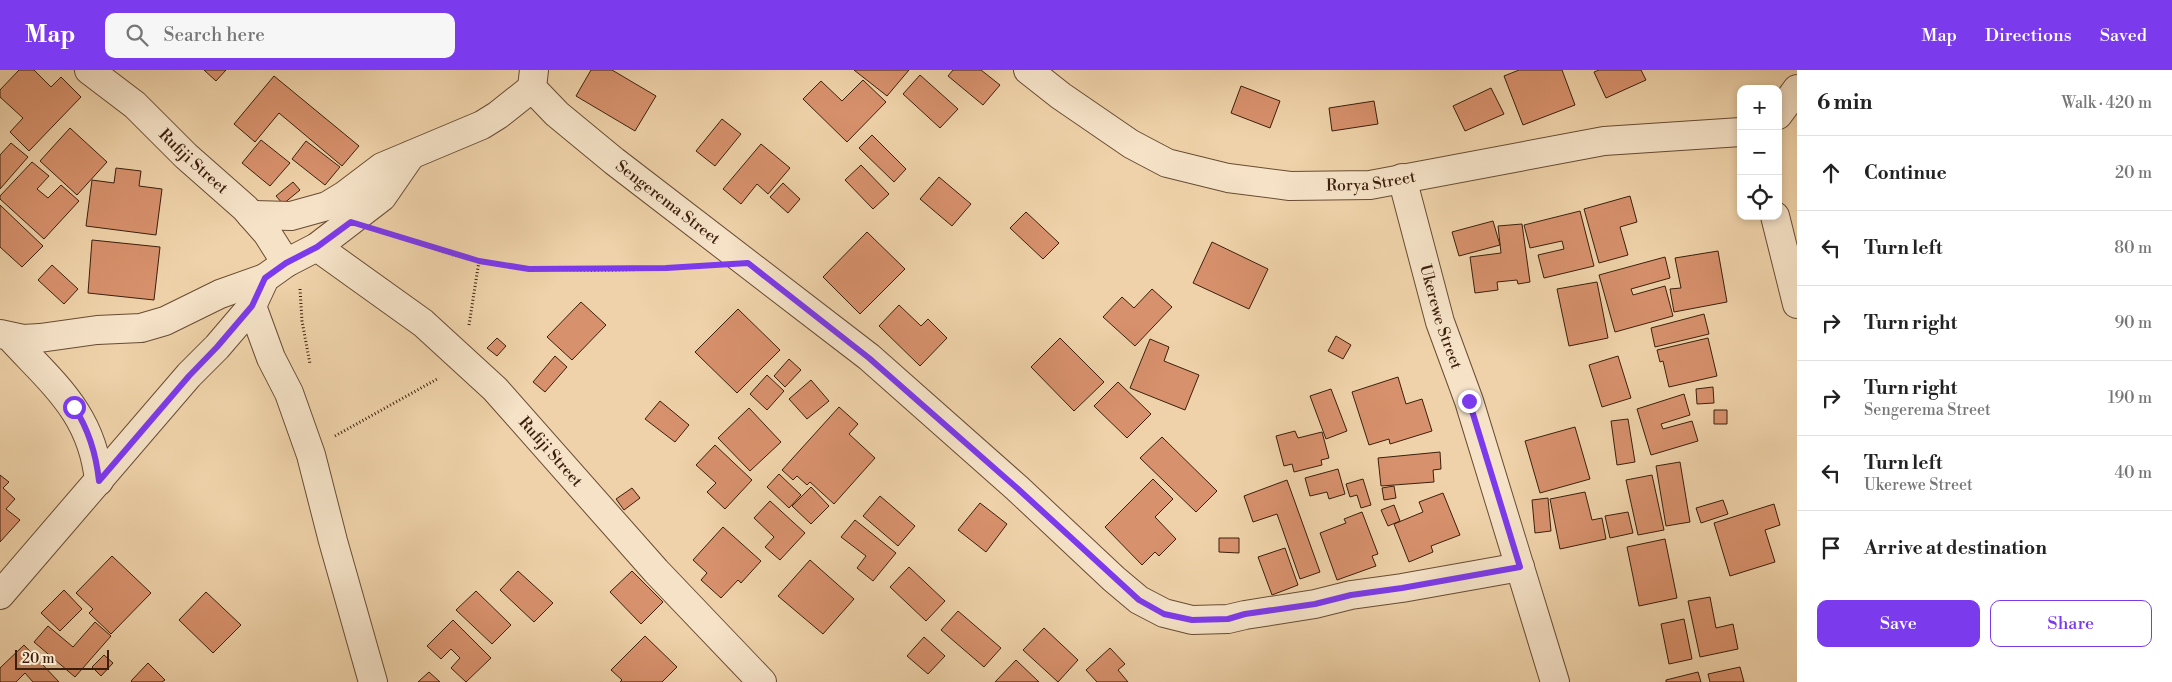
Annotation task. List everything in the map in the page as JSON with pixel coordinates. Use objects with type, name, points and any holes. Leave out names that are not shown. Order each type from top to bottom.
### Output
[{"type":"street","name":"Rufiji Street","points":[[89,70],[135,105],[186,156],[251,215],[293,261],[423,323],[501,395],[656,571],[762,682]]},
{"type":"street","name":"Rorya Street","points":[[1028,70],[1131,144],[1167,163],[1228,178],[1290,186],[1370,184],[1604,141],[1737,132]]},
{"type":"street","points":[[251,215],[291,216],[327,206],[382,167],[482,125],[498,115],[533,79]]},
{"type":"street","name":"Sengerema Street","points":[[533,79],[557,114],[614,161],[697,223],[869,358],[1017,488],[1114,579],[1139,600],[1164,614],[1192,620],[1228,619],[1245,614],[1315,604],[1351,595],[1520,567]]},
{"type":"street","points":[[1782,110],[1797,89]]},
{"type":"street","points":[[5,335],[40,338],[96,330],[141,328],[165,321],[293,261],[351,222],[382,197],[411,155]]},
{"type":"street","name":"Ukerewe Street","points":[[1402,178],[1440,322],[1469,401],[1555,682]]},
{"type":"street","points":[[1776,220],[1797,304]]},
{"type":"street","points":[[0,595],[189,376],[293,261]]},
{"type":"street","points":[[252,306],[271,358],[289,394],[311,455],[373,682]]},
{"type":"street","points":[[5,335],[79,416],[97,460],[99,481]]},
{"type":"path","points":[[351,222],[479,261],[529,269],[702,266]]},
{"type":"path","points":[[293,261],[311,369]]},
{"type":"path","points":[[311,455],[333,437],[465,363],[479,261]]},
{"type":"building","points":[[19,70],[34,70],[51,87],[61,77],[81,97],[29,151],[10,132],[23,118],[0,97],[0,90]]},
{"type":"building","points":[[204,70],[226,70],[216,81]]},
{"type":"building","points":[[591,70],[612,70],[656,96],[635,131],[576,96]]},
{"type":"building","points":[[854,70],[909,70],[887,96]]},
{"type":"building","points":[[953,70],[981,70],[1000,85],[983,105],[948,76]]},
{"type":"building","points":[[1519,70],[1562,70],[1575,105],[1523,125],[1504,76]]},
{"type":"building","points":[[1599,70],[1641,70],[1646,80],[1606,98],[1594,72]]},
{"type":"building","points":[[920,75],[958,109],[940,128],[903,94]]},
{"type":"building","points":[[274,76],[359,146],[342,166],[279,113],[255,142],[234,124]]},
{"type":"building","points":[[863,80],[886,102],[847,142],[803,99],[821,81],[842,101]]},
{"type":"building","points":[[1241,86],[1280,101],[1270,128],[1231,113]]},
{"type":"building","points":[[1491,88],[1504,114],[1465,131],[1453,106]]},
{"type":"building","points":[[1374,101],[1378,124],[1332,131],[1329,108]]},
{"type":"building","points":[[722,119],[741,134],[715,166],[696,151]]},
{"type":"building","points":[[70,128],[107,162],[77,195],[40,161]]},
{"type":"building","points":[[872,135],[906,169],[894,182],[859,148]]},
{"type":"building","points":[[261,140],[290,163],[270,186],[242,163]]},
{"type":"building","points":[[306,141],[340,167],[325,185],[292,159]]},
{"type":"building","points":[[11,143],[28,157],[0,189],[0,155]]},
{"type":"building","points":[[761,144],[790,168],[768,194],[757,184],[741,204],[723,189]]},
{"type":"building","points":[[32,162],[49,176],[37,189],[48,198],[61,185],[79,201],[44,239],[0,199],[0,196]]},
{"type":"building","points":[[861,165],[889,194],[873,209],[845,180]]},
{"type":"building","points":[[116,168],[141,171],[139,186],[162,189],[156,235],[86,226],[92,180],[114,183]]},
{"type":"building","points":[[939,177],[971,204],[952,226],[920,199]]},
{"type":"building","points":[[293,182],[300,190],[283,204],[276,196]]},
{"type":"building","points":[[783,183],[800,199],[788,213],[770,197]]},
{"type":"building","points":[[1630,196],[1637,222],[1620,227],[1628,255],[1599,263],[1584,209]]},
{"type":"building","points":[[0,205],[43,246],[22,267],[0,247]]},
{"type":"building","points":[[1580,211],[1594,266],[1544,278],[1538,255],[1564,249],[1562,241],[1530,248],[1524,225]]},
{"type":"building","points":[[1026,212],[1059,243],[1043,259],[1010,228]]},
{"type":"building","points":[[1493,221],[1500,245],[1459,256],[1452,232]]},
{"type":"building","points":[[1522,224],[1530,282],[1518,284],[1517,280],[1497,282],[1498,290],[1475,293],[1470,257],[1501,253],[1498,226]]},
{"type":"building","points":[[867,232],[905,269],[860,314],[823,277]]},
{"type":"building","points":[[92,240],[160,247],[154,300],[88,293]]},
{"type":"building","points":[[1212,242],[1268,269],[1249,309],[1193,283]]},
{"type":"building","points":[[1718,251],[1727,302],[1674,312],[1670,289],[1681,288],[1675,258]]},
{"type":"building","points":[[1665,257],[1670,278],[1631,289],[1633,295],[1665,286],[1673,316],[1615,332],[1599,275]]},
{"type":"building","points":[[52,265],[78,289],[64,304],[38,280]]},
{"type":"building","points":[[1597,282],[1608,338],[1569,346],[1557,289]]},
{"type":"building","points":[[1152,289],[1172,307],[1135,346],[1103,317],[1122,297],[1134,308]]},
{"type":"building","points":[[581,302],[606,325],[572,360],[547,337]]},
{"type":"building","points":[[899,305],[921,326],[928,319],[947,338],[920,366],[879,326]]},
{"type":"building","points":[[738,309],[780,350],[737,393],[695,352]]},
{"type":"building","points":[[1704,314],[1709,334],[1655,347],[1651,328]]},
{"type":"building","points":[[1336,336],[1351,345],[1343,359],[1328,351]]},
{"type":"building","points":[[497,338],[506,346],[497,356],[487,348]]},
{"type":"building","points":[[1060,338],[1104,382],[1074,411],[1031,367]]},
{"type":"building","points":[[1708,338],[1717,376],[1669,387],[1663,361],[1660,362],[1657,350]]},
{"type":"building","points":[[1150,339],[1169,347],[1164,361],[1199,375],[1185,410],[1130,388]]},
{"type":"building","points":[[555,356],[567,367],[545,392],[533,382]]},
{"type":"building","points":[[1618,356],[1631,398],[1602,407],[1589,365]]},
{"type":"building","points":[[789,359],[801,370],[785,387],[774,376]]},
{"type":"building","points":[[767,375],[784,391],[767,410],[750,394]]},
{"type":"building","points":[[1398,377],[1406,404],[1422,399],[1432,431],[1390,444],[1389,439],[1369,445],[1352,392]]},
{"type":"building","points":[[811,380],[829,401],[807,419],[789,399]]},
{"type":"building","points":[[1118,382],[1151,414],[1127,438],[1094,406]]},
{"type":"building","points":[[1713,387],[1714,403],[1697,404],[1696,389]]},
{"type":"building","points":[[1331,389],[1347,431],[1326,439],[1310,396]]},
{"type":"building","points":[[1684,394],[1690,415],[1661,424],[1663,429],[1692,421],[1698,441],[1651,455],[1637,409]]},
{"type":"building","points":[[660,401],[689,425],[675,442],[645,419]]},
{"type":"building","points":[[839,407],[858,424],[849,434],[875,458],[834,504],[810,482],[807,485],[797,476],[793,480],[782,470]]},
{"type":"building","points":[[749,408],[781,442],[750,471],[718,438]]},
{"type":"building","points":[[1714,410],[1727,410],[1727,424],[1714,424]]},
{"type":"building","points":[[1628,419],[1635,462],[1617,465],[1611,421]]},
{"type":"building","points":[[1575,427],[1590,479],[1540,493],[1525,441]]},
{"type":"building","points":[[1295,431],[1298,438],[1322,432],[1329,458],[1321,460],[1322,465],[1294,472],[1292,464],[1284,466],[1276,436]]},
{"type":"building","points":[[1162,437],[1217,491],[1196,512],[1140,458]]},
{"type":"building","points":[[715,445],[752,480],[725,509],[707,492],[716,483],[696,465]]},
{"type":"building","points":[[1440,452],[1441,469],[1433,470],[1434,482],[1381,486],[1378,458]]},
{"type":"building","points":[[1680,462],[1690,522],[1666,526],[1656,466]]},
{"type":"building","points":[[1338,469],[1345,494],[1329,499],[1327,492],[1310,496],[1305,478]]},
{"type":"building","points":[[779,474],[801,495],[789,508],[767,487]]},
{"type":"building","points":[[0,475],[9,482],[3,488],[15,499],[6,509],[20,520],[0,542]]},
{"type":"building","points":[[1652,475],[1664,530],[1638,535],[1626,480]]},
{"type":"building","points":[[1153,479],[1173,499],[1155,517],[1176,539],[1159,556],[1155,552],[1142,565],[1105,527]]},
{"type":"building","points":[[1363,479],[1371,505],[1361,508],[1357,495],[1350,497],[1346,484]]},
{"type":"building","points":[[1287,480],[1320,572],[1300,579],[1277,514],[1253,522],[1244,496]]},
{"type":"building","points":[[1394,486],[1396,498],[1384,500],[1382,488]]},
{"type":"building","points":[[811,487],[829,506],[811,524],[792,506]]},
{"type":"building","points":[[632,488],[640,498],[624,510],[616,499]]},
{"type":"building","points":[[1585,492],[1592,520],[1602,518],[1606,539],[1560,549],[1550,499]]},
{"type":"building","points":[[1443,493],[1460,535],[1431,546],[1433,552],[1409,562],[1394,524],[1423,512],[1419,502]]},
{"type":"building","points":[[880,496],[915,526],[898,546],[863,516]]},
{"type":"building","points":[[1548,498],[1551,531],[1535,533],[1532,500]]},
{"type":"building","points":[[1723,500],[1728,514],[1701,523],[1696,508]]},
{"type":"building","points":[[770,501],[805,533],[780,560],[765,547],[774,537],[754,518]]},
{"type":"building","points":[[980,503],[1007,524],[986,552],[958,530]]},
{"type":"building","points":[[1774,504],[1780,525],[1765,530],[1775,562],[1730,576],[1714,523]]},
{"type":"building","points":[[1394,505],[1400,521],[1388,526],[1381,510]]},
{"type":"building","points":[[1362,512],[1378,554],[1372,556],[1376,566],[1337,580],[1320,533],[1346,523],[1344,519]]},
{"type":"building","points":[[1628,512],[1633,533],[1610,538],[1605,516]]},
{"type":"building","points":[[855,520],[896,553],[873,581],[857,568],[866,556],[841,537]]},
{"type":"building","points":[[723,527],[761,561],[741,583],[738,580],[721,598],[701,580],[707,573],[693,560]]},
{"type":"building","points":[[1219,538],[1239,538],[1239,553],[1219,552]]},
{"type":"building","points":[[1665,539],[1677,598],[1639,606],[1627,547]]},
{"type":"building","points":[[1285,548],[1298,585],[1272,595],[1258,557]]},
{"type":"building","points":[[112,556],[151,593],[111,634],[89,613],[93,609],[76,593]]},
{"type":"building","points":[[810,560],[854,599],[823,634],[778,596]]},
{"type":"building","points":[[909,567],[945,601],[926,621],[890,587]]},
{"type":"building","points":[[518,571],[553,603],[534,622],[500,590]]},
{"type":"building","points":[[632,571],[663,602],[641,624],[610,592]]},
{"type":"building","points":[[64,590],[82,609],[60,631],[41,613]]},
{"type":"building","points":[[476,591],[511,625],[492,644],[456,610]]},
{"type":"building","points":[[206,592],[241,625],[213,653],[179,620]]},
{"type":"building","points":[[1710,597],[1716,628],[1733,624],[1738,649],[1700,657],[1688,601]]},
{"type":"building","points":[[958,611],[1001,648],[984,667],[941,630]]},
{"type":"building","points":[[1684,619],[1692,659],[1669,664],[1661,624]]},
{"type":"building","points":[[453,620],[491,658],[466,682],[451,668],[460,658],[451,649],[441,659],[427,646]]},
{"type":"building","points":[[95,622],[111,636],[75,677],[34,642],[48,626],[73,647]]},
{"type":"building","points":[[1044,628],[1078,660],[1058,682],[1023,650]]},
{"type":"building","points":[[645,636],[677,667],[662,682],[620,682],[622,680],[611,670]]},
{"type":"building","points":[[924,637],[945,656],[928,674],[907,656]]},
{"type":"building","points":[[24,645],[59,682],[33,682],[25,673],[16,682],[0,682],[0,668]]},
{"type":"building","points":[[1110,648],[1125,664],[1118,670],[1128,682],[1097,682],[1086,670]]},
{"type":"building","points":[[104,655],[113,663],[101,676],[92,667]]},
{"type":"building","points":[[1016,660],[1039,682],[995,682]]},
{"type":"building","points":[[148,663],[165,680],[162,682],[132,682],[131,681]]},
{"type":"building","points":[[1740,667],[1744,682],[1710,682],[1708,674]]},
{"type":"building","points":[[429,672],[440,682],[418,682]]},
{"type":"building","points":[[1698,672],[1701,682],[1666,682],[1666,680]]},
{"type":"route","points":[[74,407],[90,439],[97,460],[99,481],[252,306],[265,278],[286,263],[317,247],[351,222],[447,253],[479,261],[529,269],[666,268],[748,263],[869,358],[1017,488],[1139,600],[1164,614],[1192,620],[1215,621],[1245,614],[1315,604],[1351,595],[1520,567],[1469,401]]}]
